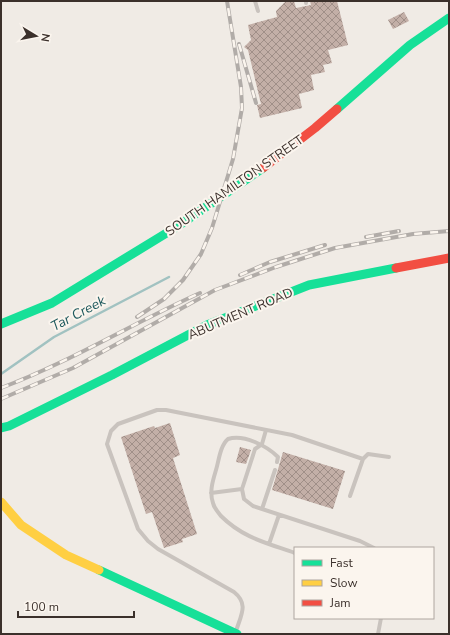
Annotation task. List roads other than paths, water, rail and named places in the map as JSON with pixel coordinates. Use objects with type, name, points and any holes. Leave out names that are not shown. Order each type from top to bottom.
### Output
[{"type":"street","name":"SOUTH HAMILTON STREET","points":[[1,324],[52,303],[178,226],[221,197],[277,158],[315,128],[410,45],[449,18]]},
{"type":"street","name":"ABUTMENT ROAD","points":[[1,428],[10,426],[207,325],[309,285],[449,258]]},
{"type":"street","points":[[1,502],[21,525],[66,555],[236,634]]},
{"type":"lane","points":[[255,1],[258,11]]},
{"type":"lane","points":[[236,634],[243,602],[241,597],[158,549],[148,541],[138,529],[108,444],[111,431],[118,424],[157,410],[182,413],[292,435],[363,459]]},
{"type":"lane","points":[[266,430],[262,444],[255,450],[242,489],[244,499],[253,506],[360,541],[372,547]]},
{"type":"lane","points":[[277,462],[278,457],[262,444],[237,438],[231,438],[225,441],[212,483],[211,493],[213,504],[228,523],[242,533],[294,553]]},
{"type":"lane","points":[[350,496],[363,459],[368,454],[389,457]]},
{"type":"lane","points":[[262,509],[274,470]]},
{"type":"lane","points":[[211,493],[242,489]]},
{"type":"lane","points":[[269,544],[279,515]]},
{"type":"lane","points":[[378,634],[381,619]]},
{"type":"waterway","name":"Tar Creek","points":[[1,374],[54,337],[169,277]]},
{"type":"railway","points":[[137,317],[164,299],[183,280],[201,254],[212,228],[233,159],[242,108],[241,87],[227,1]]},
{"type":"railway","points":[[239,44],[256,103]]},
{"type":"railway","points":[[366,237],[399,231]]},
{"type":"railway","points":[[1,399],[73,368],[215,290],[276,267],[335,248],[413,234],[449,231]]},
{"type":"railway","points":[[240,275],[270,262],[325,245]]},
{"type":"railway","points":[[1,388],[27,378],[200,293]]}]
